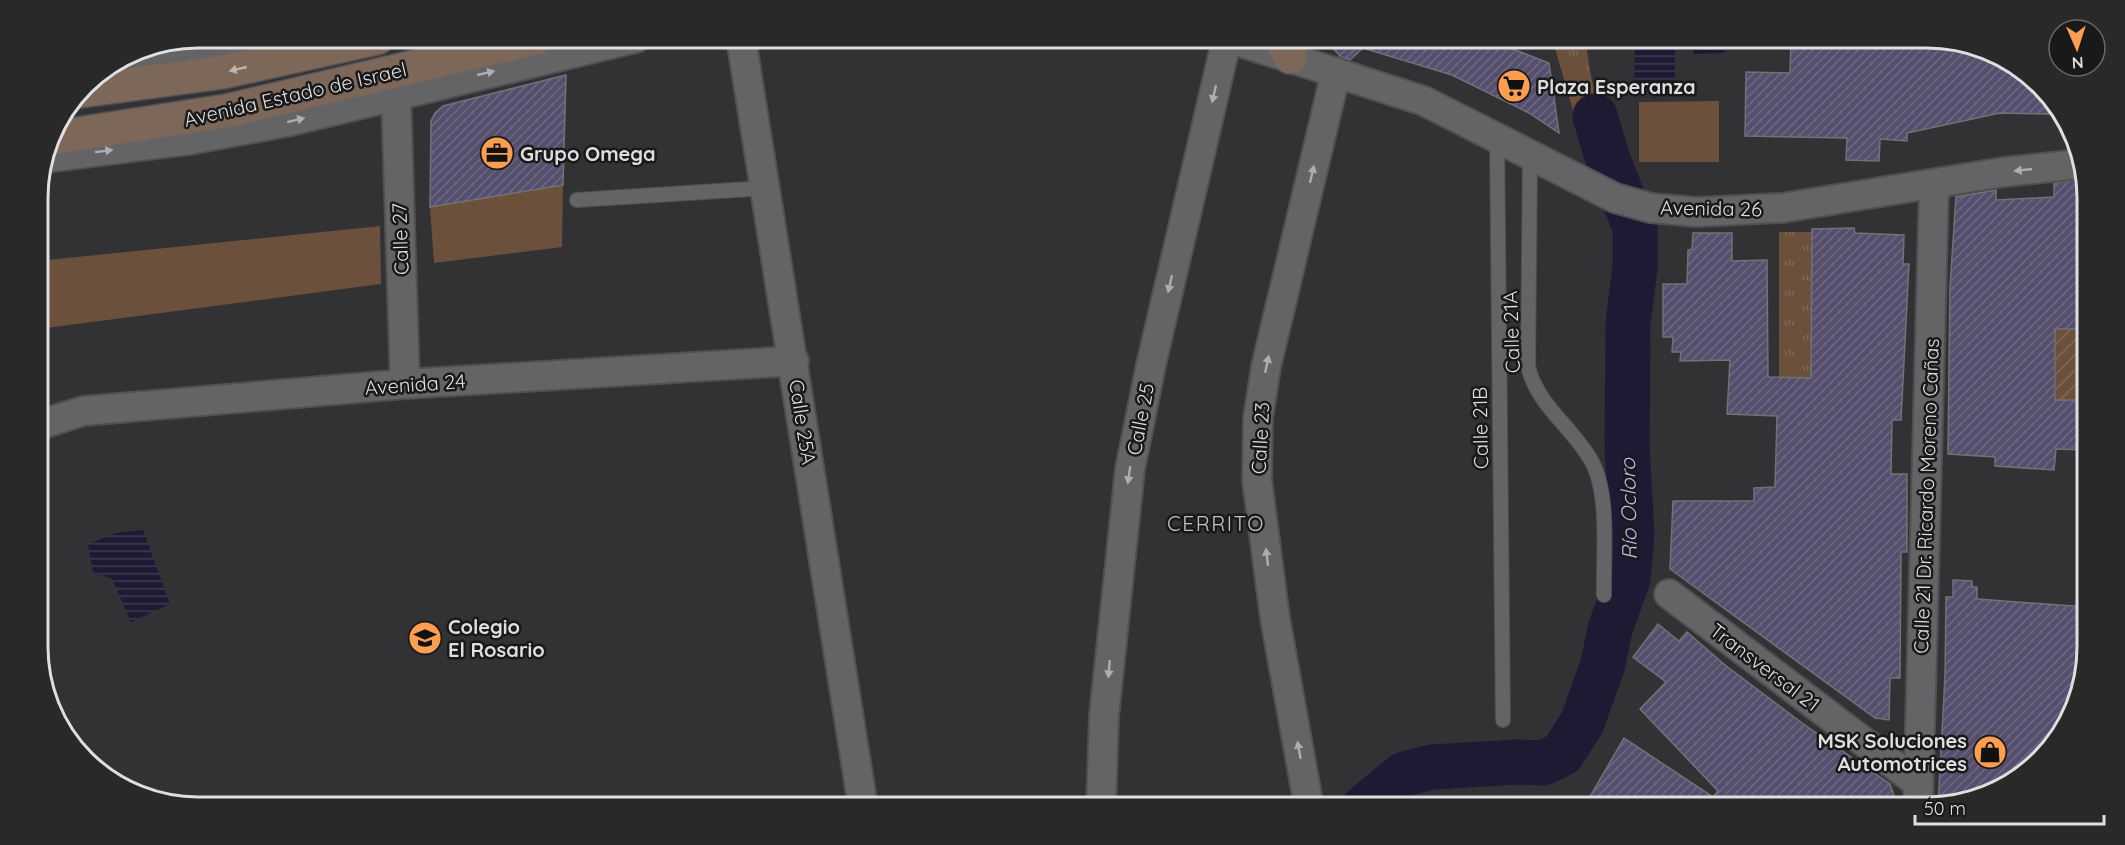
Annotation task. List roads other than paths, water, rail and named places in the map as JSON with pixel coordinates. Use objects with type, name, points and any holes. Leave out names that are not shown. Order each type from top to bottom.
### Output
[{"type":"main road","name":"Avenida Estado de Israel","points":[[95,89],[223,72],[332,48]]},
{"type":"main road","name":"Avenida Estado de Israel","points":[[61,136],[226,111],[494,48]]},
{"type":"street","points":[[54,157],[240,132],[593,48]]},
{"type":"street","name":"Calle 25A","points":[[743,48],[861,797]]},
{"type":"street","name":"Calle 25","points":[[1101,797],[1104,716],[1130,469],[1151,365],[1231,48]]},
{"type":"street","name":"Avenida 26","points":[[1287,48],[1336,72],[1424,101],[1497,136],[1615,198],[1651,208],[1707,212],[1770,209],[1934,185],[2004,172],[2073,165]]},
{"type":"street","name":"Calle 23","points":[[1307,797],[1275,618],[1257,480],[1258,418],[1266,367],[1336,72]]},
{"type":"street","name":"Calle 27","points":[[396,94],[405,384]]},
{"type":"street","name":"Calle 21 Dr. Ricardo Moreno Cañas","points":[[1918,795],[1934,185]]},
{"type":"street","name":"Avenida 24","points":[[48,422],[83,411],[405,384],[794,361]]},
{"type":"street","name":"Transversal 21","points":[[1669,594],[1918,795]]},
{"type":"lane","name":"Calle 21B","points":[[1497,136],[1503,720]]},
{"type":"lane","name":"Calle 21A","points":[[1530,154],[1528,366],[1533,386],[1591,460],[1598,475],[1602,498],[1604,595]]},
{"type":"lane","points":[[577,200],[766,188]]},
{"type":"waterway","name":"Río Ocloro","points":[[1376,797],[1404,774],[1432,767],[1517,762],[1543,763],[1562,754],[1582,723],[1603,664],[1610,629],[1628,579],[1632,533],[1627,447],[1628,323],[1635,267],[1635,227],[1609,163],[1595,116]]},
{"type":"place","name":"Plaza Esperanza","points":[[1514,86]]},
{"type":"place","name":"Grupo Omega","points":[[497,153]]},
{"type":"place","name":"Colegio El Rosario","points":[[425,638]]},
{"type":"place","name":"MSK Soluciones Automotrices","points":[[1990,752]]},
{"type":"district","name":"CERRITO","points":[[1216,523]]}]
